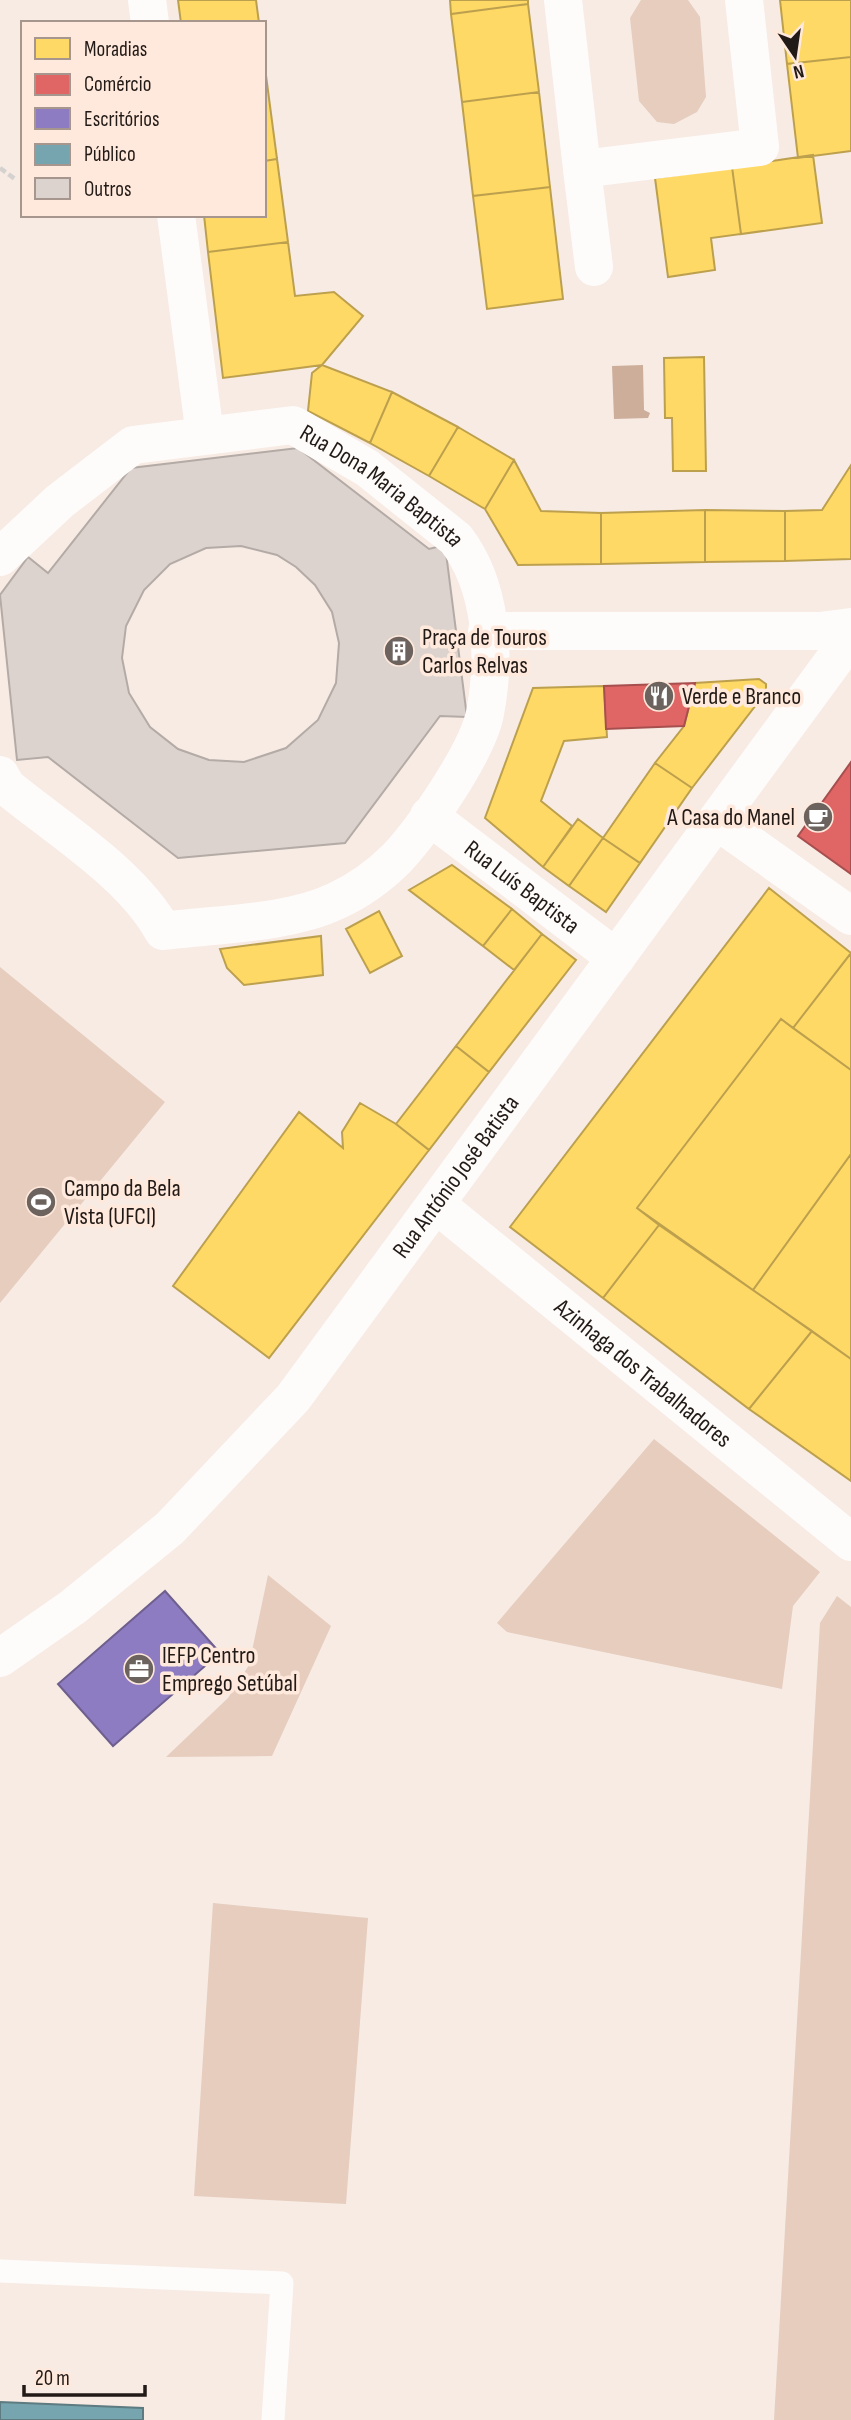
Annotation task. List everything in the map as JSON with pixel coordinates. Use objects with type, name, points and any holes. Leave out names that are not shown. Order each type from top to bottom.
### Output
[{"type":"street","points":[[147,0],[150,21]]},
{"type":"street","points":[[563,0],[594,267]]},
{"type":"street","points":[[582,169],[760,147],[744,0]]},
{"type":"street","points":[[176,217],[205,435]]},
{"type":"street","name":"Rua Dona Maria Baptista","points":[[0,557],[60,501],[133,445],[293,425],[367,468],[445,527],[467,553],[483,590],[490,669],[485,716],[465,759],[429,816],[397,858],[367,883],[336,901],[302,912],[163,931],[151,909],[129,884],[8,787],[0,775]]},
{"type":"street","points":[[487,631],[820,631],[851,627]]},
{"type":"street","name":"Rua António José Batista","points":[[0,1658],[74,1607],[159,1537],[230,1468],[293,1398],[437,1205],[851,636]]},
{"type":"street","name":"Rua Luís Baptista","points":[[429,816],[617,958]]},
{"type":"street","points":[[717,821],[851,916]]},
{"type":"street","name":"Azinhaga dos Trabalhadores","points":[[437,1205],[851,1542]]},
{"type":"lane","points":[[0,2271],[282,2283],[273,2420]]},
{"type":"path","points":[[0,168],[15,179]]},
{"type":"shaded area","points":[[641,0],[688,0],[700,17],[706,97],[697,112],[674,124],[657,122],[639,101],[630,18]]},
{"type":"shaded area","points":[[643,365],[644,410],[650,413],[648,418],[614,419],[612,366]]},
{"type":"shaded area","name":"Campo da Bela Vista (UFCI)","points":[[0,967],[165,1102],[0,1303]]},
{"type":"shaded area","points":[[654,1439],[820,1572],[793,1606],[782,1689],[507,1632],[497,1623]]},
{"type":"shaded area","points":[[268,1575],[331,1626],[272,1756],[166,1757],[228,1698],[249,1665]]},
{"type":"shaded area","points":[[837,1596],[851,1607],[851,2420],[774,2420],[820,1623]]},
{"type":"shaded area","points":[[213,1903],[368,1918],[346,2204],[194,2196]]},
{"type":"building: Moradias","points":[[178,0],[256,0],[259,21],[181,21]]},
{"type":"building: Moradias","points":[[450,0],[528,0],[528,4],[451,14]]},
{"type":"building: Moradias","points":[[780,0],[851,0],[851,57],[787,64]]},
{"type":"building: Moradias","points":[[528,4],[539,92],[462,102],[451,14]]},
{"type":"building: Moradias","points":[[851,57],[851,151],[798,158],[787,64]]},
{"type":"building: Moradias","points":[[266,76],[277,159],[266,161]]},
{"type":"building: Moradias","points":[[539,92],[550,187],[473,196],[462,102]]},
{"type":"building: Moradias","points":[[813,155],[822,223],[741,234],[732,167]]},
{"type":"building: Moradias","points":[[277,159],[288,242],[208,252],[204,217],[266,217],[266,161]]},
{"type":"building: Moradias","points":[[732,167],[741,234],[711,238],[715,270],[668,277],[655,178]]},
{"type":"building: Moradias","points":[[550,187],[563,299],[487,309],[473,196]]},
{"type":"building: Moradias","points":[[288,242],[295,296],[334,292],[363,316],[322,365],[223,378],[208,252]]},
{"type":"building: Moradias","points":[[704,357],[706,471],[673,471],[672,418],[665,418],[664,358]]},
{"type":"building: Moradias","points":[[322,365],[392,392],[370,443],[308,411],[312,373]]},
{"type":"building: Moradias","points":[[392,392],[458,427],[429,476],[370,443]]},
{"type":"building: Moradias","points":[[458,427],[514,460],[485,509],[429,476]]},
{"type":"building: Moradias","points":[[514,460],[541,511],[601,513],[601,564],[518,565],[485,509]]},
{"type":"building: Moradias","points":[[851,465],[851,559],[785,561],[785,511],[822,510]]},
{"type":"building: Moradias","points":[[705,510],[705,562],[601,564],[601,513]]},
{"type":"building: Moradias","points":[[705,510],[785,511],[785,561],[705,562]]},
{"type":"building: Moradias","points":[[759,679],[766,684],[766,692],[692,788],[655,763],[684,726],[695,683]]},
{"type":"building: Moradias","points":[[604,686],[607,737],[564,741],[541,801],[572,826],[543,867],[485,818],[533,688]]},
{"type":"building: Moradias","points":[[655,763],[692,788],[640,863],[603,838]]},
{"type":"building: Moradias","points":[[578,819],[603,838],[569,886],[543,867]]},
{"type":"building: Moradias","points":[[603,838],[640,863],[606,912],[569,886]]},
{"type":"building: Moradias","points":[[452,865],[512,909],[483,946],[409,890]]},
{"type":"building: Moradias","points":[[769,888],[851,953],[793,1028],[781,1019],[637,1208],[659,1225],[603,1298],[510,1227]]},
{"type":"building: Moradias","points":[[512,909],[542,934],[514,970],[483,946]]},
{"type":"building: Moradias","points":[[379,911],[402,956],[370,973],[346,929]]},
{"type":"building: Moradias","points":[[542,934],[576,960],[489,1072],[456,1046]]},
{"type":"building: Moradias","points":[[321,936],[323,975],[244,985],[227,968],[220,949]]},
{"type":"building: Moradias","points":[[851,953],[851,1070],[793,1028]]},
{"type":"building: Moradias","points":[[781,1019],[851,1070],[851,1154],[753,1290],[637,1208]]},
{"type":"building: Moradias","points":[[456,1046],[489,1072],[429,1150],[396,1124]]},
{"type":"building: Moradias","points":[[360,1103],[396,1124],[429,1150],[269,1358],[173,1286],[299,1112],[343,1148],[342,1132]]},
{"type":"building: Moradias","points":[[851,1154],[851,1359],[753,1290]]},
{"type":"building: Moradias","points":[[659,1225],[812,1331],[749,1409],[603,1298]]},
{"type":"building: Moradias","points":[[812,1331],[851,1359],[851,1481],[749,1409]]},
{"type":"building: Comércio","points":[[695,683],[684,726],[606,729],[604,686]]},
{"type":"building: Comércio","points":[[851,762],[851,874],[798,836]]},
{"type":"building: Escritórios","name":"IEFP Centro Emprego Setúbal","points":[[165,1591],[220,1653],[113,1746],[58,1684]]},
{"type":"building: Público","points":[[0,2402],[143,2408],[143,2420],[0,2420]]},
{"type":"building: Outros","name":"Praça de Touros Carlos Relvas","points":[[298,448],[429,549],[445,545],[467,717],[440,716],[345,843],[178,858],[48,757],[17,760],[0,595],[28,557],[48,573],[131,468]],"holes":[[[241,546],[277,555],[296,567],[315,585],[332,612],[339,643],[336,683],[318,720],[286,748],[244,762],[209,760],[178,749],[150,727],[129,693],[122,658],[126,626],[144,590],[170,564],[206,548]]]},
{"type":"place","name":"Praça de Touros Carlos Relvas","points":[[399,651]]},
{"type":"place","name":"Verde e Branco","points":[[659,696]]},
{"type":"place","name":"A Casa do Manel","points":[[818,817]]},
{"type":"place","name":"Campo da Bela Vista (UFCI)","points":[[41,1202]]},
{"type":"place","name":"IEFP Centro Emprego Setúbal","points":[[139,1669]]}]
